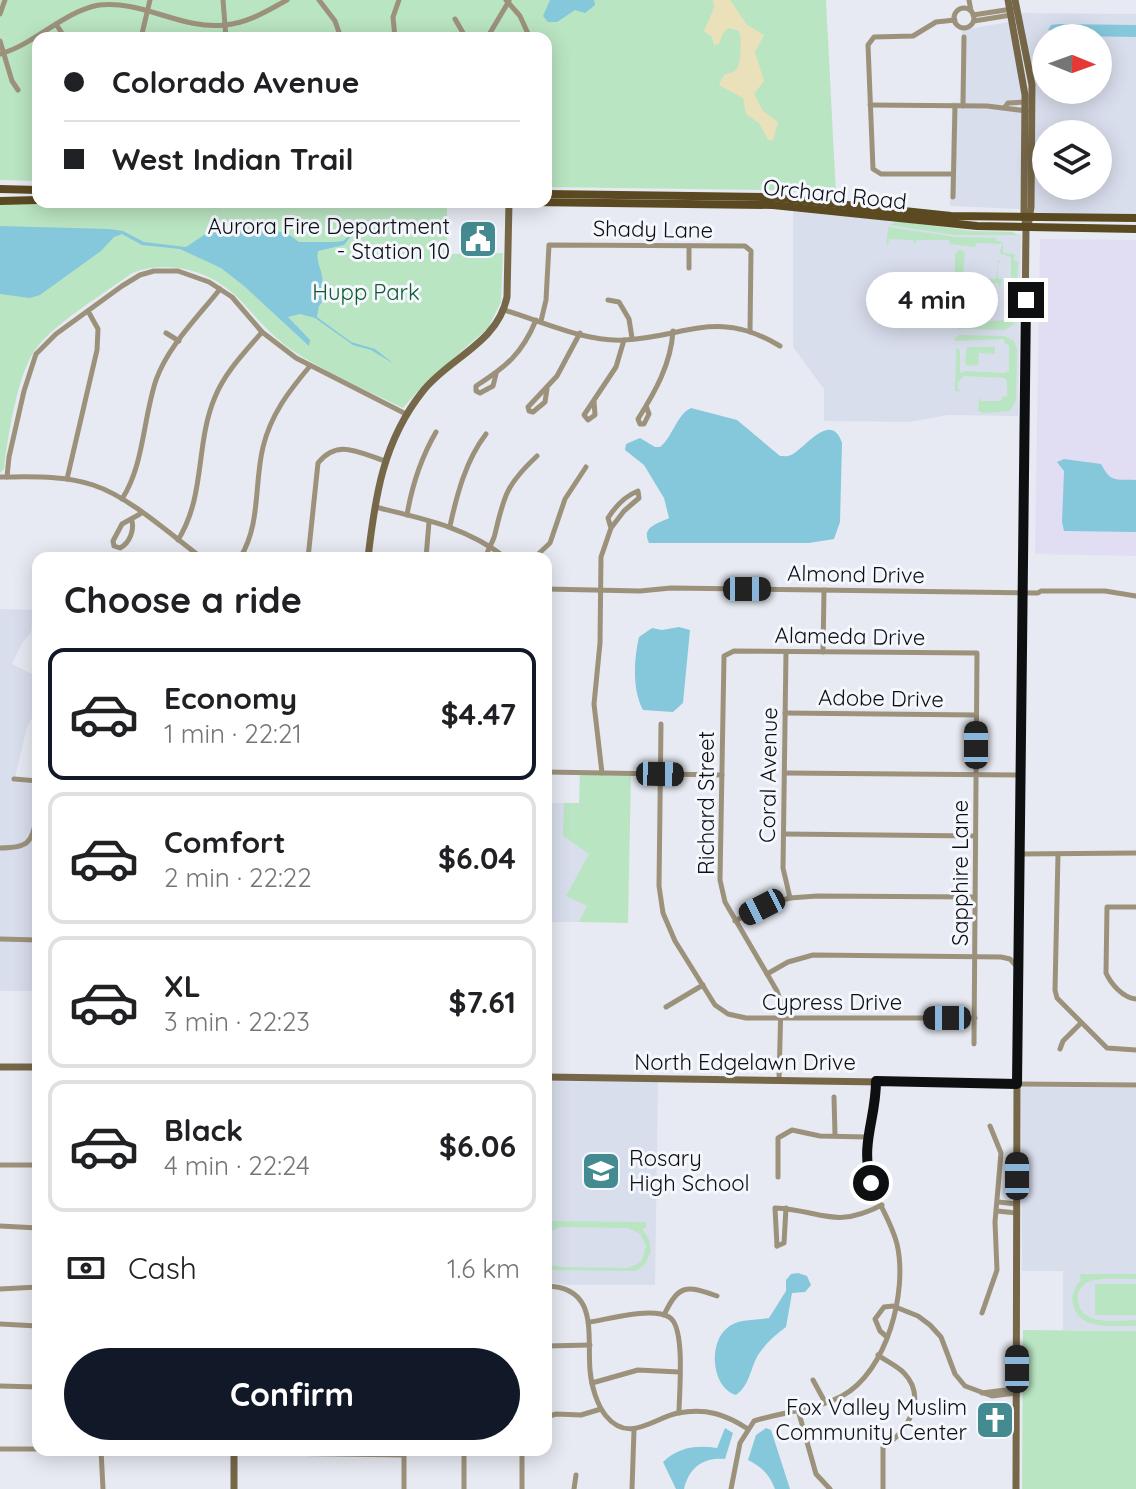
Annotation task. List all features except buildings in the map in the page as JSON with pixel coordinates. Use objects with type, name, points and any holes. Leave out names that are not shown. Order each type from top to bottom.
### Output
[{"type":"main road","points":[[0,189],[32,190]]},
{"type":"main road","name":"Orchard Road","points":[[552,194],[771,197],[936,215],[1136,218]]},
{"type":"main road","points":[[0,201],[32,200]]},
{"type":"main road","name":"Orchard Road","points":[[552,202],[773,205],[954,225],[1136,229]]},
{"type":"street","points":[[0,14],[5,0]]},
{"type":"street","points":[[142,32],[150,0]]},
{"type":"street","points":[[223,0],[225,32]]},
{"type":"street","points":[[44,32],[76,12],[98,5],[121,4],[147,8],[198,24],[224,25],[244,22],[287,0]]},
{"type":"street","points":[[319,0],[335,21],[339,32]]},
{"type":"street","points":[[394,32],[393,17],[399,0]]},
{"type":"street","points":[[955,20],[962,0]]},
{"type":"street","points":[[953,174],[881,174],[874,171],[870,155],[868,45],[871,38],[913,36],[936,22],[955,20],[965,28],[972,16],[969,0]]},
{"type":"street","points":[[1008,0],[1014,9],[1030,69],[1026,227],[1027,592],[1018,969],[1016,1489]]},
{"type":"street","points":[[490,32],[508,1],[527,32]]},
{"type":"street","points":[[961,9],[972,16],[1014,9]]},
{"type":"street","points":[[1014,9],[1025,102],[1029,110],[1024,161],[1028,217]]},
{"type":"street","points":[[455,19],[463,32]]},
{"type":"street","points":[[56,24],[61,32]]},
{"type":"street","points":[[963,106],[964,37]]},
{"type":"street","points":[[2,53],[32,40]]},
{"type":"street","points":[[0,41],[12,81],[18,90]]},
{"type":"street","points":[[1005,107],[1008,103],[1025,102]]},
{"type":"street","points":[[870,105],[1029,110]]},
{"type":"street","points":[[953,197],[955,106]]},
{"type":"street","points":[[369,552],[374,507],[385,461],[406,414],[438,374],[488,335],[504,310],[509,208]]},
{"type":"street","name":"Shady Lane","points":[[538,320],[546,300],[549,245],[746,246],[750,248],[750,332]]},
{"type":"street","points":[[689,246],[689,268]]},
{"type":"street","points":[[194,552],[122,499],[95,485],[67,479],[4,477],[32,363],[47,342],[133,279],[154,271],[178,271],[198,277],[239,303],[262,332],[284,350],[406,414]]},
{"type":"street","points":[[122,499],[137,460],[158,376],[179,341],[220,289]]},
{"type":"street","points":[[608,300],[619,302],[624,309],[632,338]]},
{"type":"street","points":[[504,310],[580,333],[624,340],[713,326],[750,332],[780,346]]},
{"type":"street","points":[[67,479],[97,350],[98,329],[88,311]]},
{"type":"street","points":[[496,374],[510,363],[524,345],[538,320]]},
{"type":"street","points":[[646,406],[667,363],[673,331]]},
{"type":"street","points":[[178,540],[194,506],[207,420],[215,396],[234,366],[262,332]]},
{"type":"street","points":[[166,333],[179,341]]},
{"type":"street","points":[[547,389],[545,402],[533,412],[529,411],[528,407],[547,389],[563,367],[580,333]]},
{"type":"street","points":[[594,401],[616,367],[624,340]]},
{"type":"street","points":[[243,552],[253,527],[262,449],[272,419],[289,391],[310,366]]},
{"type":"street","points":[[407,515],[413,485],[436,432]]},
{"type":"street","points":[[450,526],[463,477],[486,434]]},
{"type":"street","points":[[309,552],[318,463],[327,452],[341,447],[385,461]]},
{"type":"street","points":[[488,552],[505,495],[514,478],[537,456]]},
{"type":"street","points":[[540,552],[550,543],[565,499],[586,467]]},
{"type":"street","points":[[602,773],[594,704],[602,592],[601,557],[611,528],[626,508],[639,498],[638,491],[614,509],[608,518],[611,528]]},
{"type":"street","points":[[374,507],[450,526],[491,545],[499,552]]},
{"type":"street","points":[[132,521],[133,530],[125,546],[115,547],[113,541],[122,524],[132,521],[141,513]]},
{"type":"street","points":[[426,552],[429,522]]},
{"type":"street","name":"Almond Drive","points":[[552,589],[602,592],[671,588],[1038,593],[1099,591],[1136,596]]},
{"type":"street","points":[[823,652],[824,590]]},
{"type":"street","name":"Alameda Drive","points":[[724,656],[734,651],[977,653]]},
{"type":"street","name":"Coral Avenue","points":[[786,651],[783,868],[790,898]]},
{"type":"street","name":"Sapphire Lane","points":[[974,1044],[977,653]]},
{"type":"street","name":"Richard Street","points":[[724,656],[720,880],[725,902],[777,991],[780,1017],[779,1080]]},
{"type":"street","name":"Adobe Drive","points":[[785,713],[976,715]]},
{"type":"street","name":"Cypress Drive","points":[[661,724],[659,886],[663,913],[675,941],[715,1005],[728,1014],[746,1018],[975,1018]]},
{"type":"street","points":[[552,772],[722,775]]},
{"type":"street","points":[[785,773],[1021,775]]},
{"type":"street","points":[[14,779],[32,780]]},
{"type":"street","points":[[784,834],[975,836]]},
{"type":"street","points":[[0,848],[21,848],[32,837]]},
{"type":"street","points":[[1020,854],[1136,853]]},
{"type":"street","points":[[1058,854],[1055,990],[1061,1004],[1107,1048],[1136,1050]]},
{"type":"street","points":[[735,921],[765,905],[790,898],[975,897]]},
{"type":"street","points":[[1136,907],[1107,907],[1106,973],[1126,997],[1136,999]]},
{"type":"street","points":[[0,939],[32,940]]},
{"type":"street","points":[[767,974],[788,962],[813,955],[1008,959],[1018,969]]},
{"type":"street","points":[[666,1007],[703,985]]},
{"type":"street","points":[[1060,1049],[1063,1041],[1080,1024]]},
{"type":"street","points":[[0,1067],[32,1067]]},
{"type":"street","name":"North Edgelawn Drive","points":[[552,1077],[1136,1085]]},
{"type":"street","points":[[731,1489],[740,1443],[754,1421],[825,1402],[855,1386],[878,1355],[898,1308],[899,1254],[893,1229],[867,1167],[866,1137],[876,1101],[876,1081]]},
{"type":"street","points":[[834,1097],[835,1135]]},
{"type":"street","points":[[982,1313],[997,1270],[1001,1153],[990,1126]]},
{"type":"street","points":[[778,1177],[778,1138],[783,1133],[792,1130],[815,1135],[866,1137]]},
{"type":"street","points":[[0,1165],[32,1165]]},
{"type":"street","points":[[997,1202],[1017,1204]]},
{"type":"street","points":[[786,1208],[784,1243],[777,1246],[775,1208],[786,1208],[837,1218],[860,1214],[882,1205]]},
{"type":"street","points":[[997,1211],[1017,1213]]},
{"type":"street","points":[[0,1226],[32,1228]]},
{"type":"street","points":[[0,1289],[32,1287]]},
{"type":"street","points":[[552,1287],[574,1294],[586,1307],[590,1322],[592,1383],[601,1409],[619,1427],[634,1430],[679,1413],[708,1412],[727,1416],[748,1429]]},
{"type":"street","points":[[664,1315],[673,1297],[685,1289],[717,1296]]},
{"type":"street","points":[[887,1337],[880,1331],[875,1319],[884,1307],[898,1308],[918,1316],[941,1337],[955,1374],[965,1386],[981,1393],[1017,1394]]},
{"type":"street","points":[[590,1322],[635,1314],[664,1315],[673,1320],[679,1333],[679,1413]]},
{"type":"street","points":[[0,1324],[32,1326]]},
{"type":"street","points":[[552,1346],[590,1345]]},
{"type":"street","points":[[878,1355],[902,1371],[910,1381],[913,1394],[909,1422],[902,1433],[883,1447],[883,1489]]},
{"type":"street","points":[[592,1383],[638,1370],[679,1372]]},
{"type":"street","points":[[813,1380],[825,1402]]},
{"type":"street","points":[[0,1386],[32,1387]]},
{"type":"street","points":[[552,1415],[581,1415],[601,1409]]},
{"type":"street","points":[[798,1409],[816,1474],[830,1489]]},
{"type":"street","points":[[632,1489],[634,1430]]},
{"type":"street","points":[[0,1449],[32,1449]]},
{"type":"street","points":[[101,1456],[103,1489]]},
{"type":"street","points":[[234,1456],[234,1489]]},
{"type":"street","points":[[404,1456],[404,1489]]},
{"type":"street","points":[[464,1456],[464,1489]]},
{"type":"street","points":[[522,1456],[522,1489]]},
{"type":"street","points":[[574,1489],[576,1475]]},
{"type":"shaded area","points":[[1020,13],[1136,14],[1136,214],[1034,213],[1034,200],[1112,200],[1112,120],[1035,120],[1036,104],[1112,104],[1112,24],[1032,24],[1032,69]]},
{"type":"shaded area","points":[[1009,22],[1020,73],[1023,119],[1020,209],[950,206],[952,102],[960,102],[962,30]]},
{"type":"shaded area","points":[[793,208],[963,231],[1021,234],[1018,416],[948,415],[909,422],[824,421],[824,389],[793,347]]},
{"type":"shaded area","points":[[1040,239],[1136,240],[1136,556],[1035,554]]},
{"type":"shaded area","points":[[0,609],[32,610],[31,633],[22,643],[12,664],[32,674],[32,718],[14,782],[32,784],[32,991],[0,991]]},
{"type":"shaded area","points":[[552,803],[564,803],[564,836],[589,854],[588,906],[579,922],[552,922]]},
{"type":"shaded area","name":"Rosary High School","points":[[552,1081],[658,1082],[655,1285],[552,1283]]},
{"type":"shaded area","points":[[1021,1087],[1136,1088],[1136,1331],[1063,1330],[1063,1271],[1022,1271]]},
{"type":"green space","points":[[0,0],[826,0],[836,195],[771,190],[552,187],[552,32],[32,32],[32,181],[0,180]]},
{"type":"green space","name":"Hupp Park","points":[[0,203],[32,203],[32,208],[447,208],[447,254],[503,253],[501,302],[488,328],[427,381],[403,408],[290,349],[233,293],[207,276],[162,267],[132,273],[67,319],[35,350],[23,374],[4,469],[0,473]]},
{"type":"green space","points":[[898,221],[972,231],[1013,232],[1017,235],[955,235],[889,225]]},
{"type":"green space","points":[[888,227],[956,237],[996,238],[996,241],[1003,242],[976,243],[975,247],[950,244],[949,240],[917,240],[914,244],[913,240],[890,239],[886,247]]},
{"type":"green space","points":[[1003,243],[1003,253],[1015,254],[1014,260],[1018,262],[1015,324],[1005,330],[958,329],[956,320],[983,322],[1010,319],[1010,303],[1007,302],[1010,301],[1010,287],[1007,280],[1011,279],[1011,257],[999,253]]},
{"type":"green space","points":[[960,249],[965,252],[963,276],[970,279],[996,279],[998,261],[1002,261],[998,263],[1001,286],[998,283],[981,283],[980,286],[979,283],[960,282],[959,286],[955,285],[955,254]]},
{"type":"green space","points":[[960,335],[1005,336],[1014,341],[1017,349],[1016,400],[1010,411],[978,411],[979,397],[981,401],[1001,401],[1002,397],[1007,396],[1005,378],[964,376],[958,382],[958,389],[962,392],[955,391],[956,348],[960,350],[960,373],[1005,373],[1009,371],[1009,345],[1005,344],[1004,339],[955,341]]},
{"type":"green space","points":[[967,347],[995,347],[995,354],[979,353],[978,365],[967,366]]},
{"type":"green space","points":[[580,772],[631,773],[628,923],[579,922],[587,906],[566,896],[589,854],[563,836],[564,803],[579,803]]},
{"type":"green space","points":[[552,1221],[646,1222],[646,1228],[642,1229],[649,1239],[651,1252],[645,1264],[636,1271],[553,1270],[552,1265],[627,1268],[642,1260],[646,1246],[640,1234],[628,1228],[559,1227],[552,1231]]},
{"type":"green space","points":[[1079,1274],[1136,1274],[1136,1279],[1088,1282],[1078,1294],[1082,1312],[1088,1316],[1097,1320],[1136,1320],[1136,1326],[1099,1325],[1082,1319],[1073,1304],[1074,1291],[1081,1280]]},
{"type":"green space","points":[[1095,1284],[1136,1284],[1136,1315],[1095,1315]]},
{"type":"green space","points":[[1023,1330],[1136,1331],[1136,1489],[1022,1489]]},
{"type":"sand","points":[[713,0],[730,0],[747,25],[764,35],[755,52],[764,81],[754,94],[763,111],[778,122],[773,141],[768,140],[759,123],[746,114],[743,98],[719,85],[724,75],[738,67],[740,39],[739,31],[729,28],[723,33],[719,44],[714,45],[712,37],[704,31],[714,8]]},
{"type":"water","points":[[550,0],[594,0],[595,5],[585,13],[575,10],[557,22],[548,22],[543,16]]},
{"type":"water","points":[[1112,25],[1136,25],[1136,37],[1112,37]]},
{"type":"water","points":[[0,226],[109,229],[123,231],[144,242],[186,247],[210,231],[274,230],[288,234],[299,242],[336,242],[343,241],[355,231],[344,245],[318,251],[321,287],[328,294],[319,306],[317,317],[351,342],[375,349],[394,364],[371,350],[353,345],[315,318],[300,314],[288,317],[310,340],[309,346],[221,268],[180,249],[142,245],[122,234],[40,295],[30,298],[0,294]]},
{"type":"water","points":[[691,408],[737,420],[780,456],[793,454],[825,431],[831,430],[837,434],[842,443],[840,522],[834,539],[809,543],[649,543],[649,530],[669,518],[664,498],[644,465],[625,450],[626,444],[640,438],[660,447]]},
{"type":"water","points":[[1064,459],[1101,464],[1114,479],[1136,480],[1136,532],[1064,531],[1064,471],[1057,462]]},
{"type":"water","points":[[679,627],[690,630],[683,703],[673,712],[643,710],[635,674],[639,637],[652,628]]},
{"type":"water","points":[[791,1274],[807,1276],[811,1285],[805,1292],[792,1293],[786,1327],[761,1351],[747,1382],[736,1395],[722,1384],[715,1365],[720,1336],[735,1323],[769,1318],[786,1291],[786,1280]]},
{"type":"water","points":[[725,1428],[733,1433],[725,1459],[698,1465],[684,1489],[676,1489],[663,1462],[688,1448],[717,1448]]},
{"type":"water","points":[[766,1428],[771,1430],[790,1489],[775,1489],[764,1472],[748,1460],[756,1435]]},
{"type":"place","name":"Aurora Fire Department - Station 10","points":[[478,239]]},
{"type":"place","name":"Rosary High School","points":[[601,1171]]},
{"type":"place","name":"Fox Valley Muslim Community Center","points":[[995,1420]]},
{"type":"route","points":[[871,1183],[865,1150],[876,1101],[876,1081],[1017,1084],[1026,300]]}]
